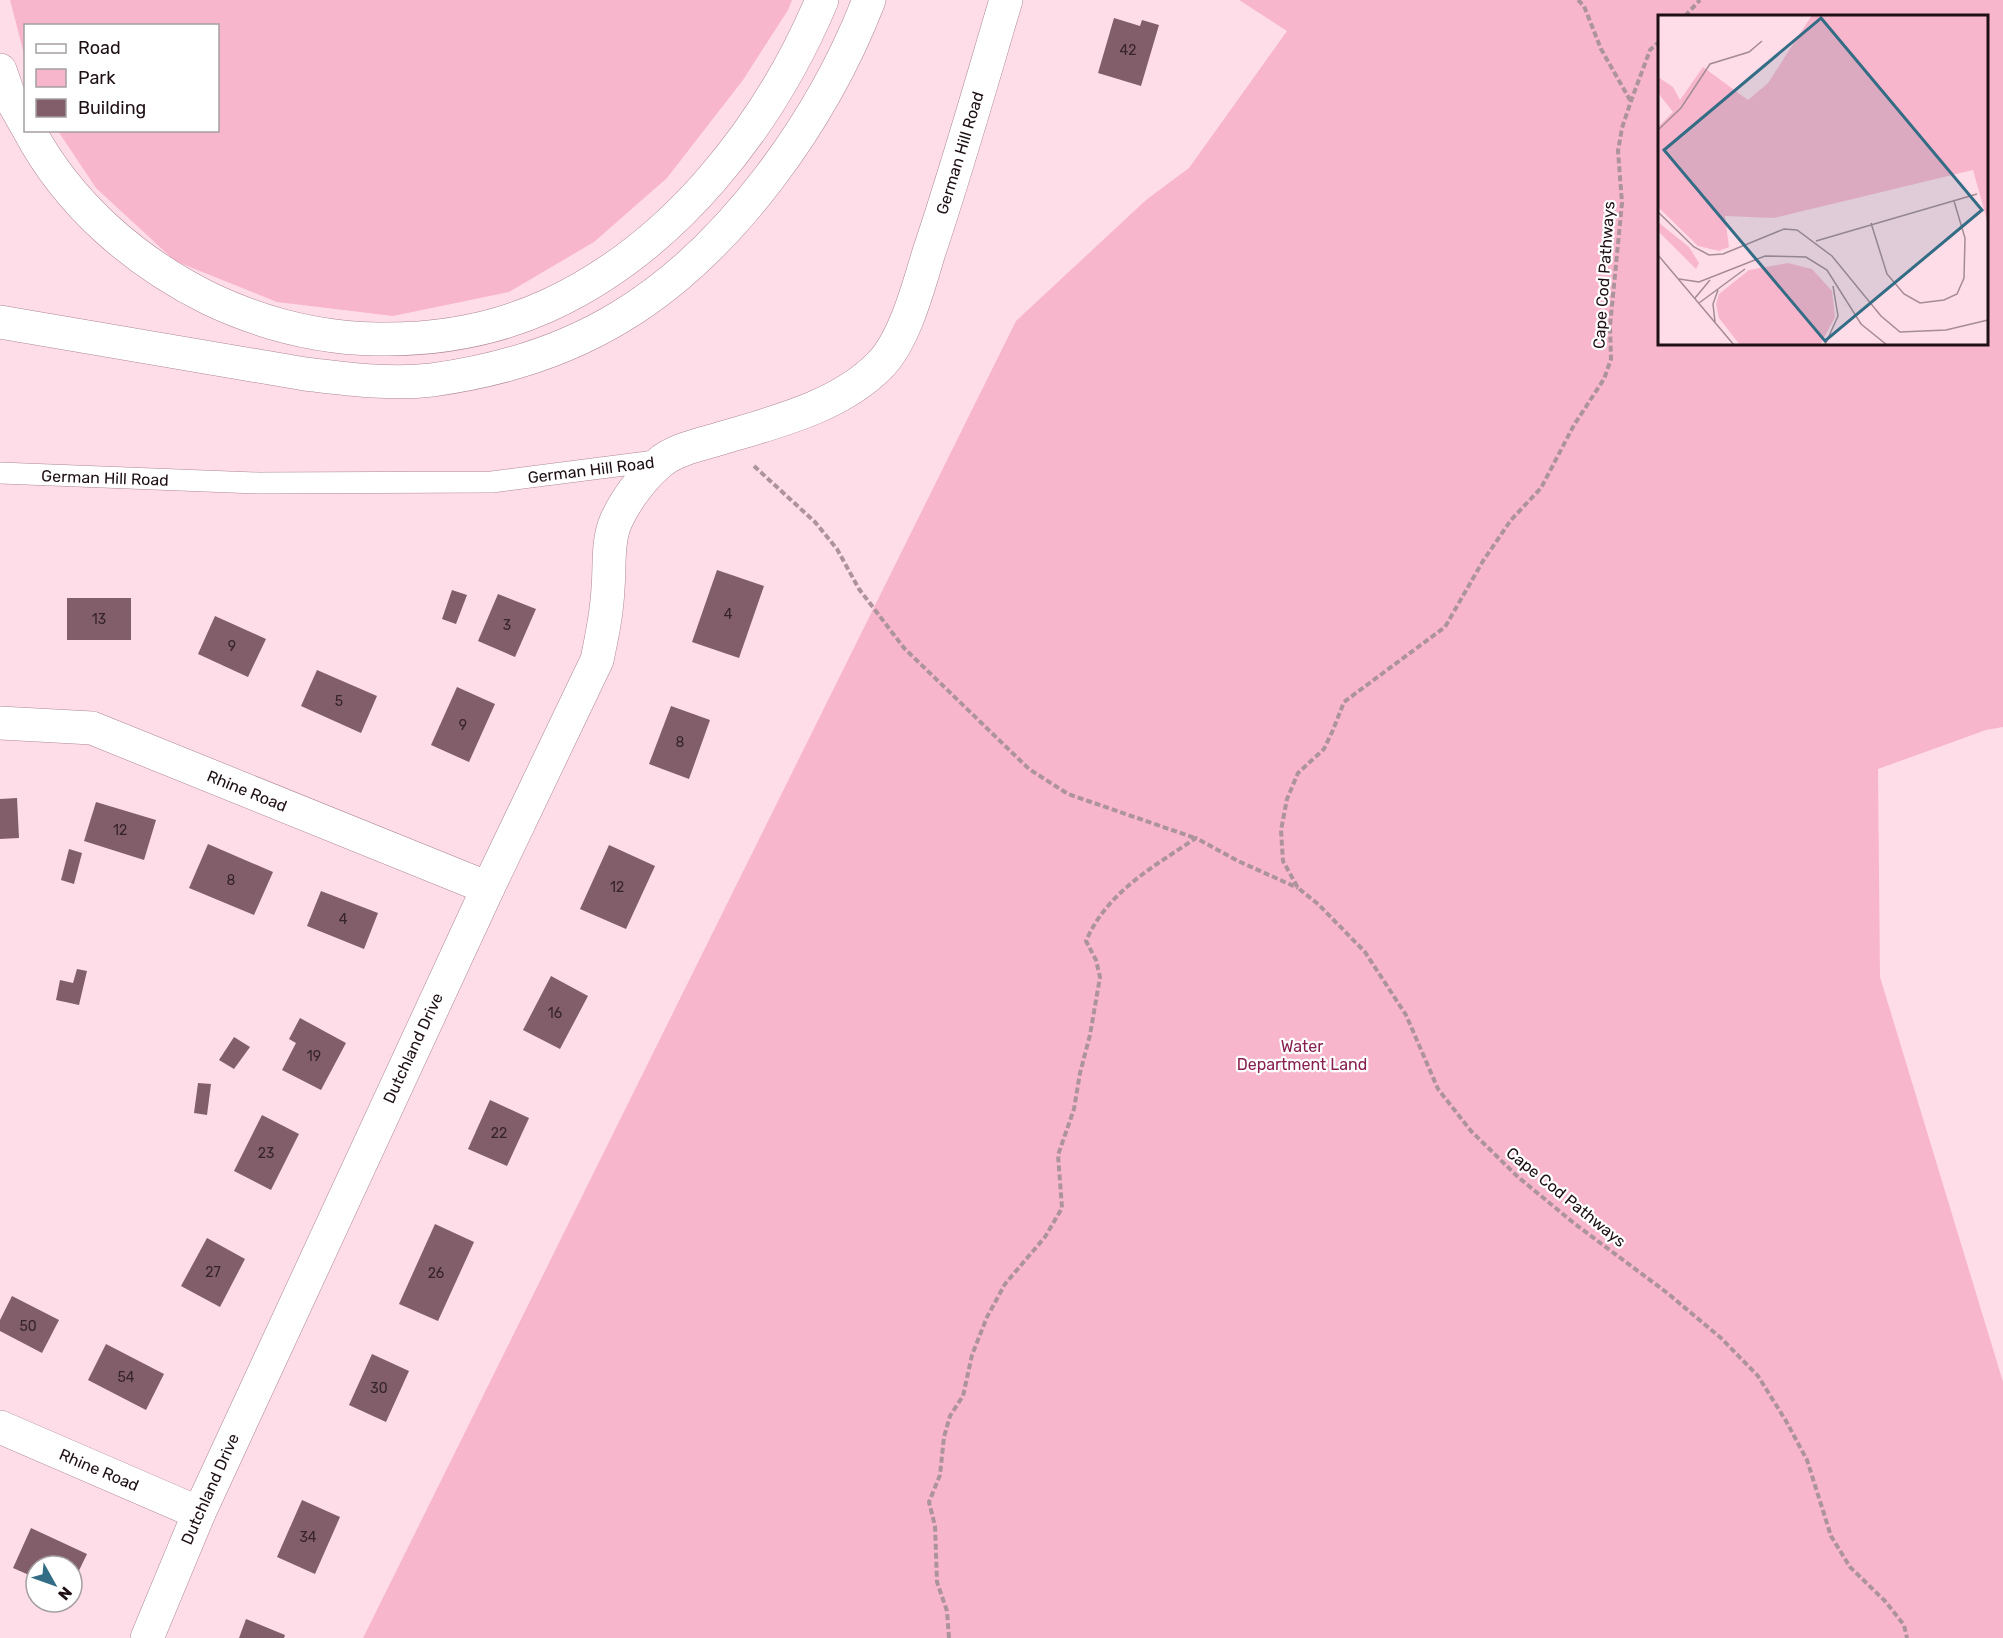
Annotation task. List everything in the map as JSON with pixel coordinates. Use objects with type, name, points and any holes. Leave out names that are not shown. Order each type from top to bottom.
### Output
[{"type":"main road","points":[[30,132],[57,175],[89,212],[123,243],[158,270],[197,293],[282,327],[328,336],[406,339],[451,334],[499,323],[547,306],[630,256],[673,218],[714,176],[755,121],[782,81],[822,0]]},
{"type":"main road","points":[[0,322],[305,374],[377,381],[430,380],[471,373],[548,352],[584,337],[652,296],[687,267],[723,231],[754,196],[808,120],[837,72],[858,30],[869,0]]},
{"type":"main road","name":"German Hill Road","points":[[663,460],[689,447],[785,418],[827,401],[860,383],[882,362],[901,332],[918,287],[947,199],[1005,0]]},
{"type":"main road","points":[[0,70],[8,93],[24,121]]},
{"type":"main road","name":"Dutchland Drive","points":[[147,1638],[199,1513],[488,888],[597,660],[605,624],[609,550],[616,522],[637,486],[663,460]]},
{"type":"main road","name":"Rhine Road","points":[[0,723],[92,728],[488,888]]},
{"type":"main road","name":"Rhine Road","points":[[0,1427],[199,1513]]},
{"type":"lane","name":"German Hill Road","points":[[0,473],[258,483],[492,482],[663,460]]},
{"type":"path","points":[[1578,0],[1584,6],[1601,49],[1631,101]]},
{"type":"path","points":[[1686,15],[1700,0]]},
{"type":"path","name":"Cape Cod Pathways","points":[[1658,42],[1650,50],[1631,101],[1622,128],[1618,152],[1622,203],[1610,326],[1611,359],[1604,379],[1574,425],[1541,488],[1511,520],[1483,561],[1445,627],[1344,702],[1334,730],[1324,748],[1298,773],[1287,799],[1281,830],[1283,861],[1298,888],[1318,904],[1365,952],[1406,1016],[1438,1089],[1471,1131],[1518,1178],[1666,1292],[1721,1338],[1758,1376],[1807,1460],[1831,1536],[1850,1567],[1885,1601],[1904,1625],[1907,1638]]},
{"type":"path","points":[[724,437],[815,522],[837,549],[859,589],[904,648],[1029,769],[1068,794],[1196,838],[1238,861],[1298,888]]},
{"type":"path","points":[[949,1638],[947,1611],[937,1582],[935,1526],[929,1502],[940,1475],[944,1437],[950,1416],[963,1396],[972,1355],[987,1317],[1005,1284],[1045,1237],[1062,1208],[1058,1155],[1074,1109],[1100,977],[1096,960],[1086,941],[1100,914],[1133,880],[1196,838]]},
{"type":"green space","points":[[10,0],[792,0],[788,10],[743,80],[667,178],[594,242],[509,292],[393,316],[277,302],[175,261],[96,188],[59,132],[219,132],[219,24],[24,24],[24,54]]},
{"type":"green space","name":"Water Department Land","points":[[1239,0],[2003,0],[2003,727],[1986,730],[1878,769],[1880,977],[2003,1382],[2003,1638],[363,1638],[1016,321],[1146,200],[1189,168],[1287,31]]},
{"type":"building","points":[[1114,18],[1140,26],[1142,20],[1159,25],[1141,86],[1098,73]]},
{"type":"building","points":[[717,570],[764,586],[739,658],[692,642]]},
{"type":"building","points":[[452,590],[467,595],[456,624],[442,619]]},
{"type":"building","points":[[498,594],[536,609],[515,657],[478,641]]},
{"type":"building","points":[[67,598],[131,598],[131,640],[67,640]]},
{"type":"building","points":[[215,616],[266,639],[248,677],[198,654]]},
{"type":"building","points":[[317,670],[377,696],[361,733],[301,706]]},
{"type":"building","points":[[457,687],[495,704],[469,762],[431,745]]},
{"type":"building","points":[[671,706],[710,720],[689,779],[649,764]]},
{"type":"building","points":[[17,798],[19,838],[0,839],[0,799]]},
{"type":"building","points":[[96,802],[156,820],[144,860],[84,841]]},
{"type":"building","points":[[208,844],[273,872],[254,915],[189,888]]},
{"type":"building","points":[[609,845],[655,866],[626,929],[580,909]]},
{"type":"building","points":[[69,849],[82,853],[74,884],[61,880]]},
{"type":"building","points":[[321,891],[378,913],[364,949],[307,926]]},
{"type":"building","points":[[77,969],[87,971],[79,1005],[56,1000],[60,980],[73,983]]},
{"type":"building","points":[[551,976],[588,996],[560,1049],[523,1030]]},
{"type":"building","points":[[300,1018],[346,1043],[321,1090],[282,1070],[296,1043],[289,1039]]},
{"type":"building","points":[[234,1037],[250,1047],[234,1069],[219,1060]]},
{"type":"building","points":[[198,1083],[211,1084],[207,1115],[194,1113]]},
{"type":"building","points":[[490,1100],[529,1118],[507,1166],[468,1149]]},
{"type":"building","points":[[262,1115],[299,1134],[271,1190],[234,1171]]},
{"type":"building","points":[[435,1224],[474,1242],[438,1321],[399,1304]]},
{"type":"building","points":[[207,1238],[245,1259],[220,1307],[181,1286]]},
{"type":"building","points":[[12,1296],[59,1320],[42,1353],[0,1331],[0,1320]]},
{"type":"building","points":[[106,1344],[164,1374],[146,1410],[88,1380]]},
{"type":"building","points":[[372,1354],[409,1371],[386,1422],[349,1405]]},
{"type":"building","points":[[302,1500],[340,1517],[315,1574],[277,1557]]},
{"type":"building","points":[[31,1528],[87,1554],[84,1560],[84,1554],[24,1554],[24,1573],[13,1568]]},
{"type":"building","points":[[246,1619],[285,1635],[284,1638],[239,1638]]}]
